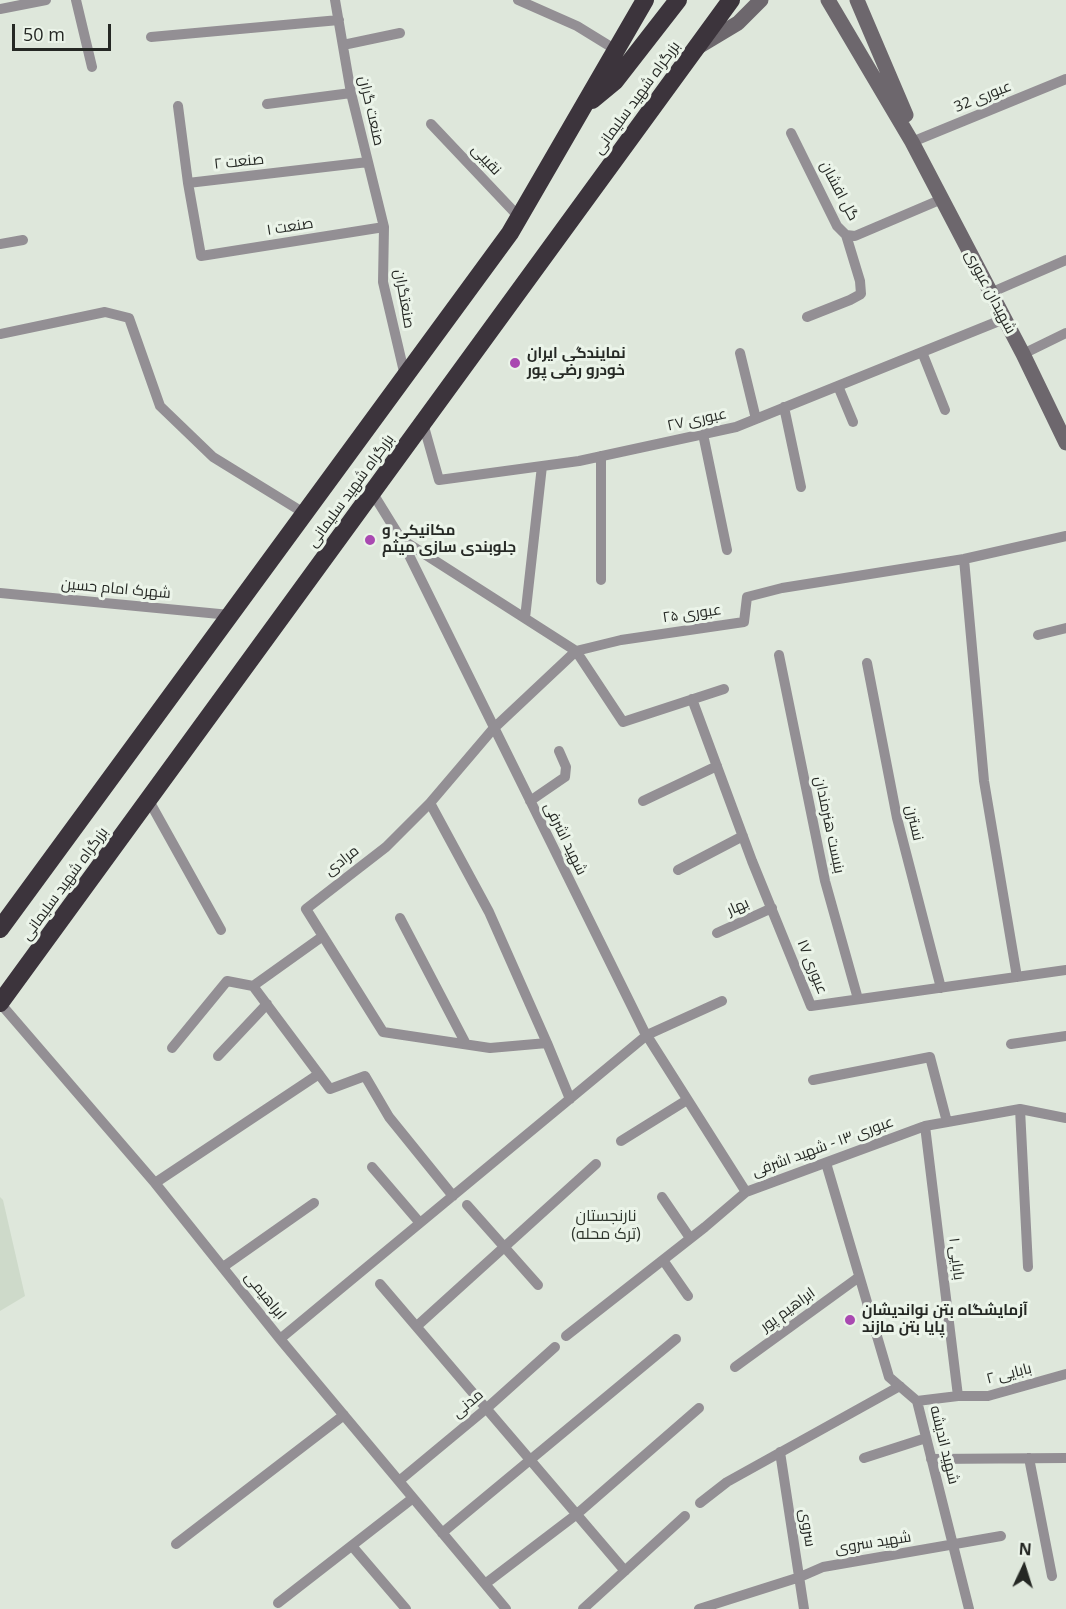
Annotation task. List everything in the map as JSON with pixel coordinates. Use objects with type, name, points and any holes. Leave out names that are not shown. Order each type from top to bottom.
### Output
[{"type":"highway","name":"بزرگراه شهید سلیمانی","points":[[0,929],[514,225],[645,0]]},
{"type":"highway","points":[[581,110],[615,81],[678,0]]},
{"type":"highway","points":[[699,44],[708,26],[716,0]]},
{"type":"highway","name":"بزرگراه شهید سلیمانی","points":[[0,1003],[731,0]]},
{"type":"main road","points":[[699,44],[738,23],[761,0]]},
{"type":"main road","name":"شهیدان عبوری","points":[[828,0],[912,142],[1023,354],[1066,443]]},
{"type":"main road","name":"شهیدان عبوری","points":[[857,0],[908,120],[912,142]]},
{"type":"street","points":[[0,9],[46,0]]},
{"type":"street","points":[[76,0],[92,67]]},
{"type":"street","name":"صنعت گران","points":[[335,0],[351,93],[384,227]]},
{"type":"street","points":[[518,0],[577,26],[616,50]]},
{"type":"street","points":[[151,37],[339,20]]},
{"type":"street","points":[[343,45],[400,33]]},
{"type":"street","name":"عبوری 32","points":[[912,142],[1066,79]]},
{"type":"street","points":[[267,104],[351,93]]},
{"type":"street","points":[[178,106],[188,183]]},
{"type":"street","name":"نقیبی","points":[[431,124],[514,225]]},
{"type":"street","name":"گل افشان","points":[[791,132],[837,226],[846,235],[855,236],[942,199]]},
{"type":"street","name":"صنعت ۲","points":[[188,183],[368,162]]},
{"type":"street","name":"صنعت ۱","points":[[188,183],[201,256],[384,227]]},
{"type":"street","name":"صنعتگران","points":[[384,227],[383,282],[405,376]]},
{"type":"street","points":[[807,317],[861,294],[860,281],[846,235]]},
{"type":"street","points":[[0,244],[23,240]]},
{"type":"street","points":[[990,292],[1066,260]]},
{"type":"street","points":[[0,334],[105,312],[129,318],[160,406],[213,457],[304,513]]},
{"type":"street","name":"عبوری ۲۷","points":[[423,423],[439,480],[601,456],[736,427],[1004,319]]},
{"type":"street","points":[[1023,354],[1066,333]]},
{"type":"street","points":[[922,352],[945,410]]},
{"type":"street","points":[[740,353],[756,419]]},
{"type":"street","points":[[838,386],[853,422]]},
{"type":"street","points":[[784,407],[801,487]]},
{"type":"street","points":[[703,434],[727,550]]},
{"type":"street","points":[[601,456],[601,580]]},
{"type":"street","points":[[525,618],[542,466]]},
{"type":"street","name":"شهید اشرفی","points":[[372,492],[401,539],[647,1035],[746,1192]]},
{"type":"street","name":"عبوری ۲۵","points":[[576,651],[621,640],[744,622],[747,597],[782,588],[964,559],[1066,536]]},
{"type":"street","points":[[401,539],[576,651],[623,722],[724,689]]},
{"type":"street","points":[[964,559],[984,781],[1017,978]]},
{"type":"street","name":"شهرک امام حسین","points":[[0,593],[230,615]]},
{"type":"street","points":[[1038,635],[1066,628]]},
{"type":"street","name":"مرادی","points":[[466,1044],[383,1032],[306,909],[386,847],[430,803],[494,729],[576,651]]},
{"type":"street","name":"بنبست هنرمندان","points":[[779,655],[825,881],[858,999]]},
{"type":"street","name":"نسترن","points":[[867,663],[897,818],[941,988]]},
{"type":"street","name":"عبوری ۱۷","points":[[693,699],[743,836],[812,1006],[1066,970]]},
{"type":"street","points":[[530,801],[565,777],[566,767],[559,751]]},
{"type":"street","points":[[643,801],[717,766]]},
{"type":"street","points":[[148,799],[221,930]]},
{"type":"street","points":[[430,803],[489,912],[570,1099]]},
{"type":"street","points":[[678,870],[743,836]]},
{"type":"street","name":"بهار","points":[[717,933],[772,908]]},
{"type":"street","points":[[400,918],[466,1044],[490,1048],[547,1043]]},
{"type":"street","points":[[253,986],[323,936]]},
{"type":"street","points":[[172,1047],[227,981],[253,986],[330,1089],[365,1076],[389,1117],[453,1196]]},
{"type":"street","points":[[280,1339],[647,1035],[722,1001]]},
{"type":"street","name":"ابراهیمی","points":[[0,1003],[155,1183],[280,1339],[506,1609]]},
{"type":"street","points":[[218,1056],[267,1004]]},
{"type":"street","points":[[1011,1044],[1066,1036]]},
{"type":"street","points":[[813,1080],[930,1057],[947,1122]]},
{"type":"street","points":[[155,1183],[319,1074]]},
{"type":"street","points":[[621,1141],[687,1100]]},
{"type":"street","points":[[1020,1109],[1028,1268]]},
{"type":"street","name":"عبوری ۱۳ - شهید اشرفی","points":[[566,1336],[746,1192],[925,1126],[1020,1109],[1066,1118]]},
{"type":"street","name":"بابایی ۱","points":[[925,1126],[958,1396]]},
{"type":"street","name":"شهید اندیشه","points":[[825,1163],[889,1377],[917,1401],[969,1609]]},
{"type":"street","points":[[417,1326],[596,1164]]},
{"type":"street","points":[[372,1167],[420,1223]]},
{"type":"street","points":[[662,1197],[690,1238]]},
{"type":"street","points":[[223,1267],[314,1203]]},
{"type":"street","points":[[467,1205],[538,1285]]},
{"type":"street","points":[[663,1260],[688,1296]]},
{"type":"street","name":"ابراهیم پور","points":[[735,1367],[859,1277]]},
{"type":"street","points":[[380,1284],[626,1571]]},
{"type":"street","points":[[442,1533],[676,1339]]},
{"type":"street","name":"مدنی","points":[[399,1481],[487,1408],[555,1347]]},
{"type":"street","name":"بابایی ۲","points":[[917,1401],[958,1396],[988,1396],[1066,1374]]},
{"type":"street","points":[[700,1503],[727,1482],[900,1386]]},
{"type":"street","points":[[485,1584],[576,1514],[699,1408]]},
{"type":"street","points":[[176,1544],[344,1415]]},
{"type":"street","points":[[864,1458],[926,1438]]},
{"type":"street","name":"سروی","points":[[780,1452],[804,1609]]},
{"type":"street","points":[[1029,1458],[1052,1576]]},
{"type":"street","points":[[931,1459],[1066,1458]]},
{"type":"street","points":[[278,1603],[413,1498]]},
{"type":"street","points":[[583,1609],[685,1516]]},
{"type":"street","name":"شهید سروی","points":[[699,1609],[800,1577],[823,1567],[1001,1536]]},
{"type":"street","points":[[351,1546],[406,1609]]},
{"type":"shaded area","points":[[0,1197],[3,1200],[25,1296],[0,1311]]},
{"type":"place","name":"نمایندگی ایران خودرو رضی پور","points":[[515,363]]},
{"type":"place","name":"مکانیکی و جلوبندی سازی میثم","points":[[370,540]]},
{"type":"place","name":"آزمایشگاه بتن نواندیشان پایا بتن مازند","points":[[850,1320]]},
{"type":"district","name":"نارنجستان (ترک محله)","points":[[606,1225]]}]
